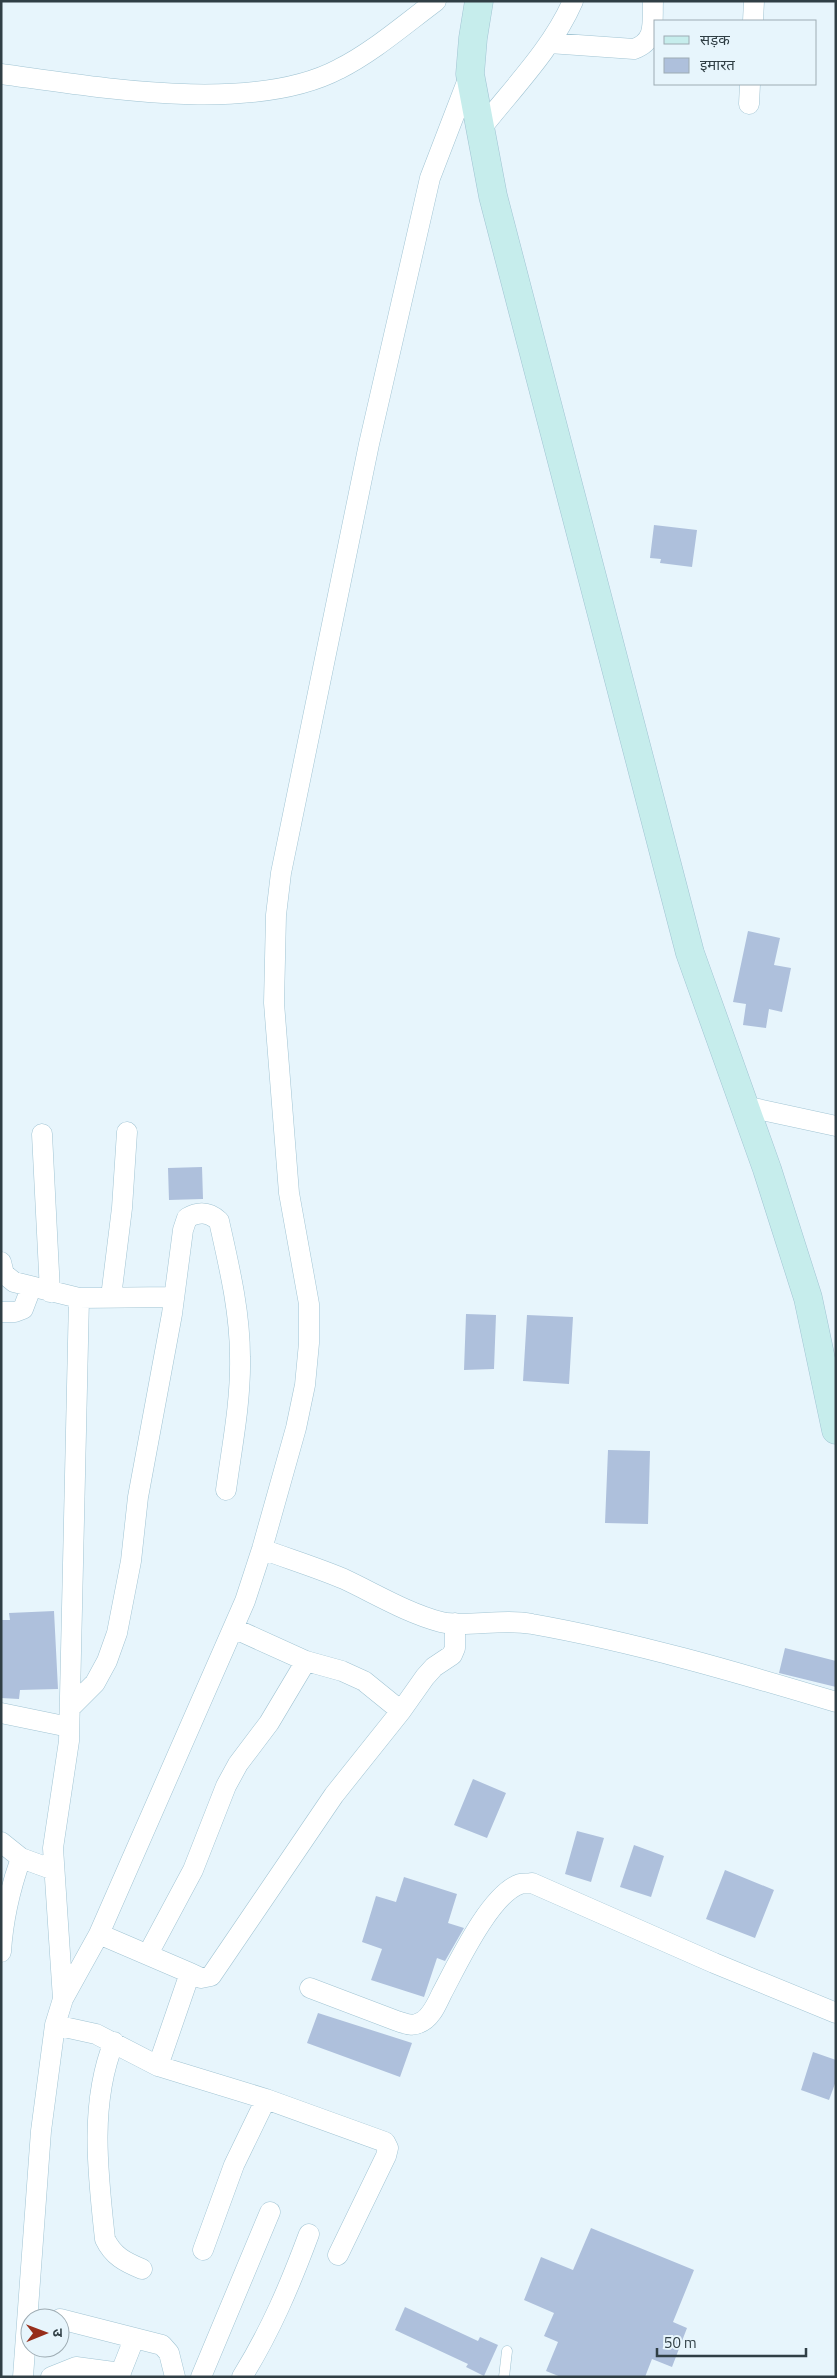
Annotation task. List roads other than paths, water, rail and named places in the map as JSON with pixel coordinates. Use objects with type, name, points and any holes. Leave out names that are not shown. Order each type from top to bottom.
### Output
[{"type":"street","points":[[1,74],[170,94],[240,93],[284,88],[312,81],[340,69],[436,1]]},
{"type":"street","points":[[479,1],[470,74],[493,196],[690,953],[744,1106],[808,1298],[836,1430]]},
{"type":"street","points":[[480,130],[549,43],[566,17],[573,1]]},
{"type":"street","points":[[549,43],[634,49],[645,45],[651,35],[653,1]]},
{"type":"street","points":[[753,20],[754,1]]},
{"type":"street","points":[[28,2308],[42,2130],[55,2025],[63,1999],[99,1934],[233,1628],[262,1549],[296,1428],[305,1385],[309,1343],[309,1304],[289,1193],[274,1003],[276,916],[281,873],[369,444],[430,178],[470,74]]},
{"type":"street","points":[[749,104],[750,85]]},
{"type":"street","points":[[744,1106],[836,1126]]},
{"type":"street","points":[[111,1297],[122,1208],[127,1132]]},
{"type":"street","points":[[1,1312],[15,1312],[23,1308],[41,1290],[42,1134]]},
{"type":"street","points":[[70,1718],[95,1683],[107,1661],[117,1633],[129,1578],[138,1497],[183,1230],[188,1218],[201,1212],[212,1215],[218,1221],[235,1294],[240,1357],[236,1423],[226,1490]]},
{"type":"street","points":[[1,1262],[4,1274],[14,1282],[79,1298],[173,1297]]},
{"type":"street","points":[[63,1999],[53,1848],[70,1718],[79,1298]]},
{"type":"street","points":[[262,1549],[342,1578],[426,1617],[456,1636]]},
{"type":"street","points":[[456,1636],[492,1621],[530,1623],[660,1653],[836,1702]]},
{"type":"street","points":[[233,1628],[306,1661],[342,1671],[364,1681],[401,1711]]},
{"type":"street","points":[[99,1934],[196,1976],[211,1976],[334,1795],[401,1711],[425,1677],[434,1667],[449,1659],[456,1636]]},
{"type":"street","points":[[148,1954],[192,1870],[226,1786],[238,1764],[270,1723],[306,1661]]},
{"type":"street","points":[[1,1713],[70,1718]]},
{"type":"street","points":[[1,1842],[21,1858],[54,1870]]},
{"type":"street","points":[[1,1952],[8,1896],[21,1858]]},
{"type":"street","points":[[310,1988],[411,2025],[420,2023],[433,2009],[474,1934],[485,1918],[507,1892],[521,1884],[532,1884],[714,1964],[836,2013]]},
{"type":"street","points":[[158,2066],[196,1976]]},
{"type":"street","points":[[55,2025],[96,2034],[114,2042],[136,2057],[158,2066],[266,2099],[385,2142],[388,2148],[386,2156],[338,2255]]},
{"type":"street","points":[[114,2042],[108,2058],[101,2093],[98,2141],[105,2239],[110,2250],[122,2260],[142,2270]]},
{"type":"street","points":[[203,2250],[234,2165],[266,2099]]},
{"type":"street","points":[[201,2377],[270,2212]]},
{"type":"street","points":[[242,2377],[262,2345],[284,2301],[309,2234]]},
{"type":"street","points":[[70,2321],[162,2345],[169,2353],[175,2377]]},
{"type":"street","points":[[51,2377],[76,2368],[120,2375],[134,2339]]},
{"type":"street","points":[[25,2358],[24,2376],[44,2377]]},
{"type":"lane","points":[[504,2377],[507,2351]]}]
